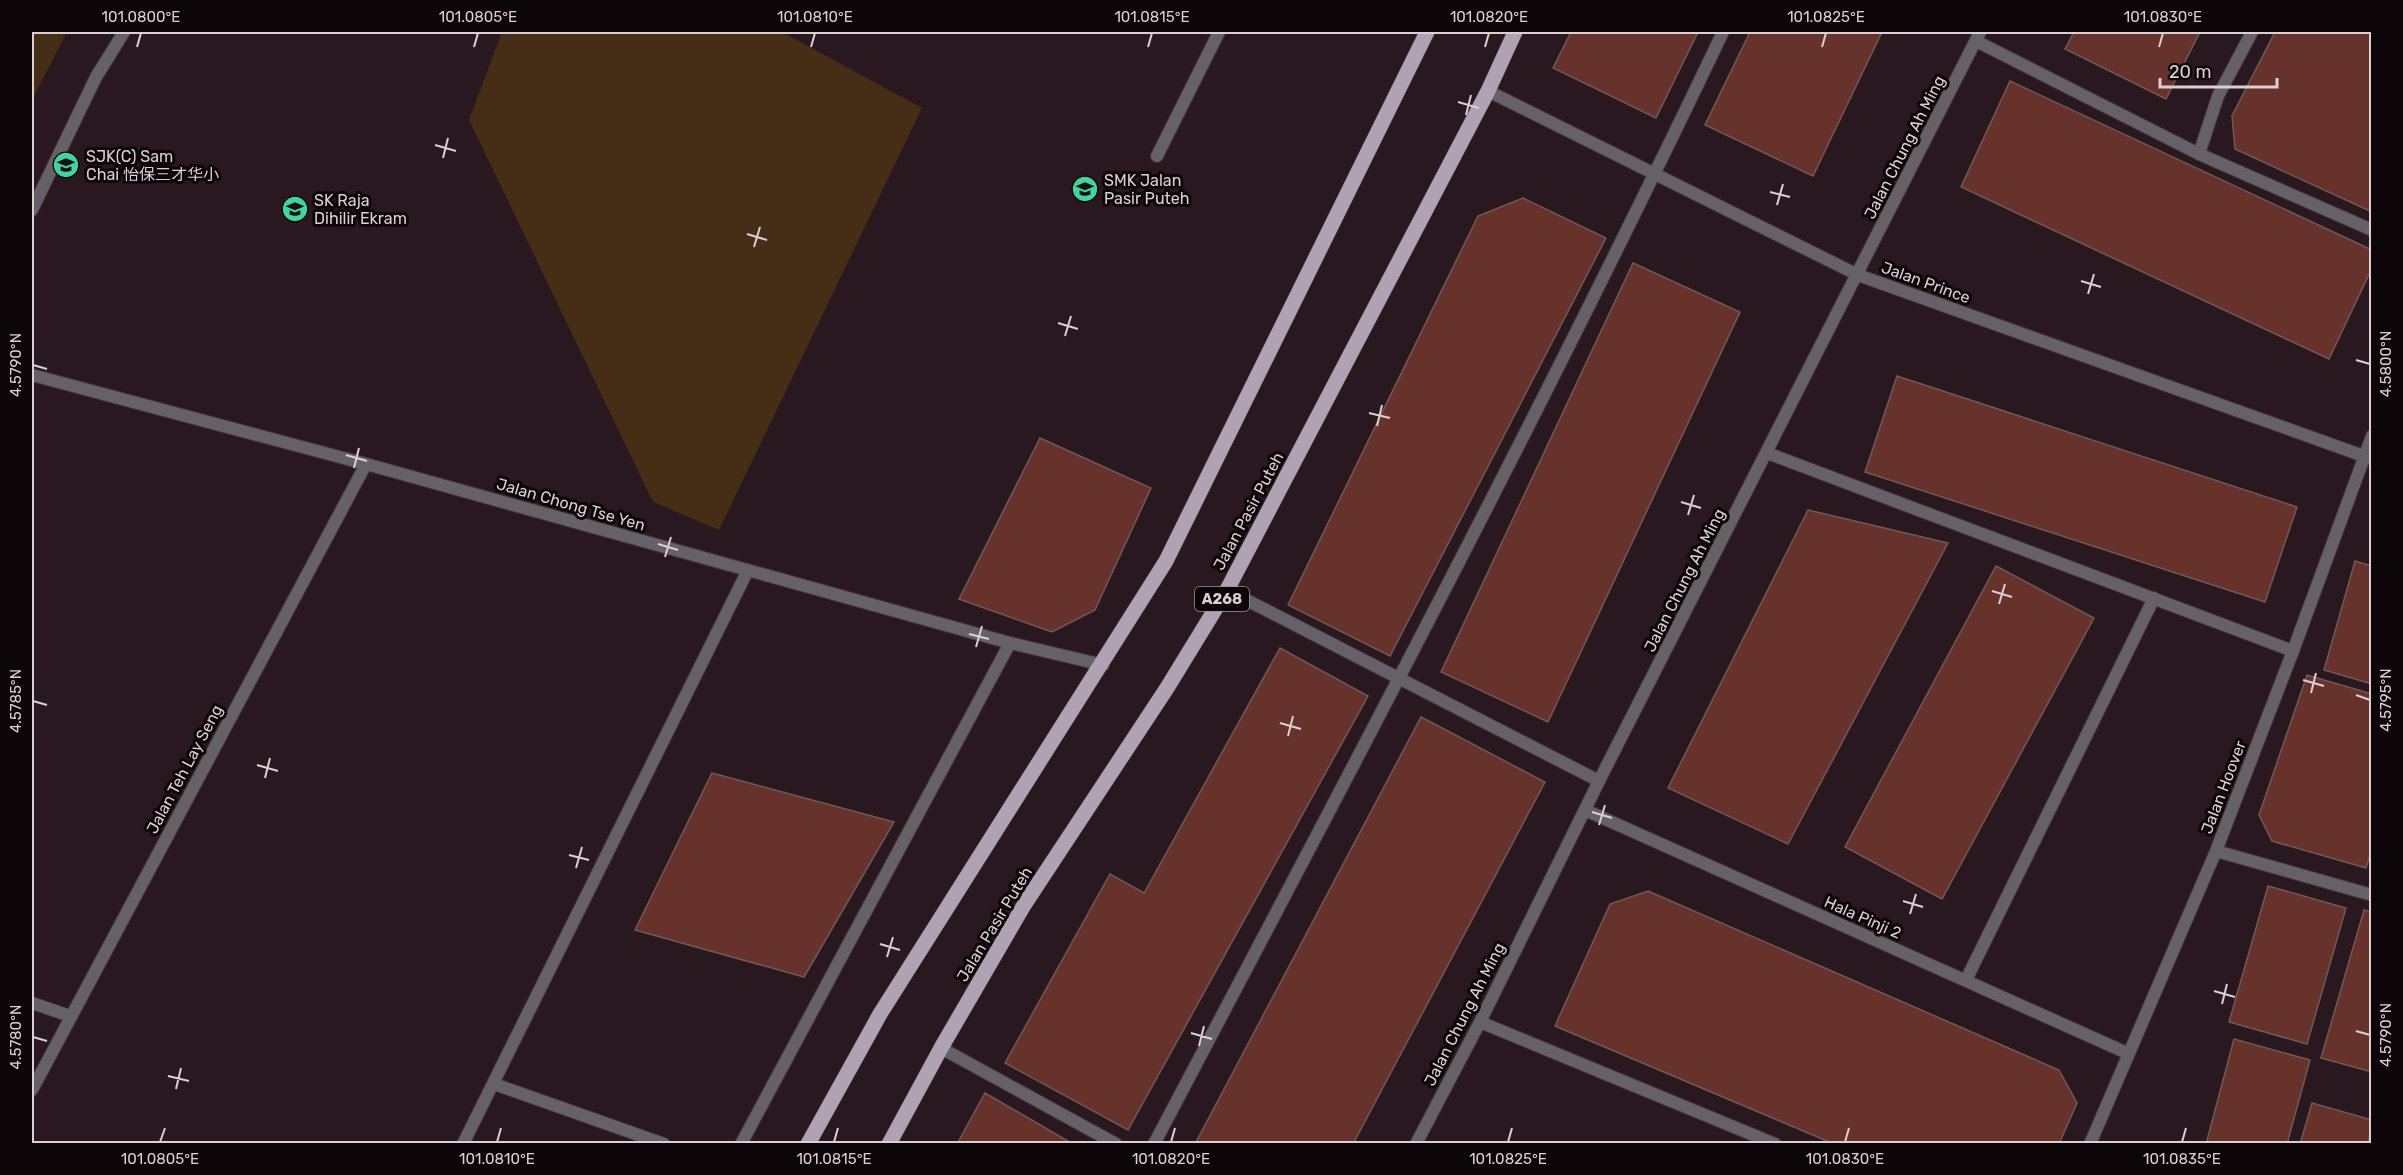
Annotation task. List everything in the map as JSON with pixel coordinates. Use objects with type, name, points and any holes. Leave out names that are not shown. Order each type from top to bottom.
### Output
[{"type":"main road","points":[[808,1143],[880,1014],[1166,561],[1427,32]]},
{"type":"main road","name":"Jalan Pasir Puteh","points":[[889,1143],[1024,905],[1167,688],[1227,590],[1488,91],[1515,32]]},
{"type":"street","points":[[32,210],[96,77],[124,32]]},
{"type":"street","points":[[1157,156],[1219,32]]},
{"type":"street","points":[[1154,1143],[1400,679],[1654,176],[1723,32]]},
{"type":"street","points":[[2199,154],[2218,96],[2252,32]]},
{"type":"street","points":[[1978,36],[2199,154],[2372,230]]},
{"type":"street","name":"Jalan Chung Ah Ming","points":[[1416,1143],[1480,1022],[1599,782],[1978,36]]},
{"type":"street","name":"Jalan Prince","points":[[1488,91],[1654,176],[1858,275],[2368,458]]},
{"type":"street","name":"Jalan Chong Tse Yen","points":[[32,375],[366,464],[1010,643],[1102,664]]},
{"type":"street","name":"Jalan Hoover","points":[[2090,1143],[2216,851],[2368,458],[2372,436]]},
{"type":"street","points":[[1767,453],[2293,651]]},
{"type":"street","name":"Jalan Teh Lay Seng","points":[[32,1089],[366,464]]},
{"type":"street","points":[[463,1143],[748,570]]},
{"type":"street","points":[[1227,590],[1599,782]]},
{"type":"street","points":[[1965,980],[2154,598]]},
{"type":"street","points":[[741,1143],[1010,643]]},
{"type":"street","name":"Hala Pinji 2","points":[[1585,810],[2127,1053]]},
{"type":"street","points":[[2216,851],[2372,895]]},
{"type":"street","points":[[32,1003],[70,1016]]},
{"type":"street","points":[[1480,1022],[1775,1143]]},
{"type":"street","points":[[941,1048],[1116,1143]]},
{"type":"street","points":[[494,1084],[664,1143]]},
{"type":"shaded area","points":[[32,32],[67,32],[32,100]]},
{"type":"shaded area","points":[[502,32],[782,32],[922,108],[719,530],[653,502],[469,120]]},
{"type":"building","points":[[1571,32],[1698,32],[1656,118],[1553,68]]},
{"type":"building","points":[[1750,32],[1882,32],[1813,176],[1705,125]]},
{"type":"building","points":[[2074,32],[2200,32],[2166,99],[2065,49]]},
{"type":"building","points":[[2275,32],[2372,32],[2372,212],[2235,149],[2232,116]]},
{"type":"building","points":[[2010,81],[2372,250],[2372,268],[2329,359],[1961,187]]},
{"type":"building","points":[[1523,198],[1606,238],[1390,656],[1288,605],[1478,216]]},
{"type":"building","points":[[1633,263],[1740,312],[1548,722],[1441,672]]},
{"type":"building","points":[[1897,376],[2297,507],[2265,602],[1865,472]]},
{"type":"building","points":[[1040,438],[1151,488],[1095,610],[1052,632],[959,599]]},
{"type":"building","points":[[1808,510],[1948,543],[1788,844],[1668,788]]},
{"type":"building","points":[[2355,561],[2372,566],[2372,684],[2324,670]]},
{"type":"building","points":[[1996,566],[2094,618],[1942,899],[1845,847]]},
{"type":"building","points":[[1280,648],[1368,696],[1128,1130],[1005,1063],[1110,874],[1144,893]]},
{"type":"building","points":[[2307,675],[2372,694],[2372,848],[2366,868],[2272,841],[2259,815]]},
{"type":"building","points":[[1421,717],[1545,782],[1353,1144],[1195,1144]]},
{"type":"building","points":[[712,773],[894,822],[804,977],[635,930]]},
{"type":"building","points":[[2268,886],[2346,908],[2307,1044],[2229,1022]]},
{"type":"building","points":[[1648,891],[2059,1070],[2077,1103],[2059,1144],[1834,1144],[1555,1026],[1610,904]]},
{"type":"building","points":[[2364,910],[2372,912],[2372,1072],[2321,1058]]},
{"type":"building","points":[[2234,1039],[2310,1060],[2287,1144],[2206,1144]]},
{"type":"building","points":[[985,1093],[1073,1144],[957,1144]]},
{"type":"building","points":[[2312,1103],[2372,1120],[2368,1144],[2300,1144]]},
{"type":"place","name":"SJK(C) Sam Chai 怡保三才华小","points":[[66,165]]},
{"type":"place","name":"SMK Jalan Pasir Puteh","points":[[1085,189]]},
{"type":"place","name":"SK Raja Dihilir Ekram","points":[[295,209]]}]
